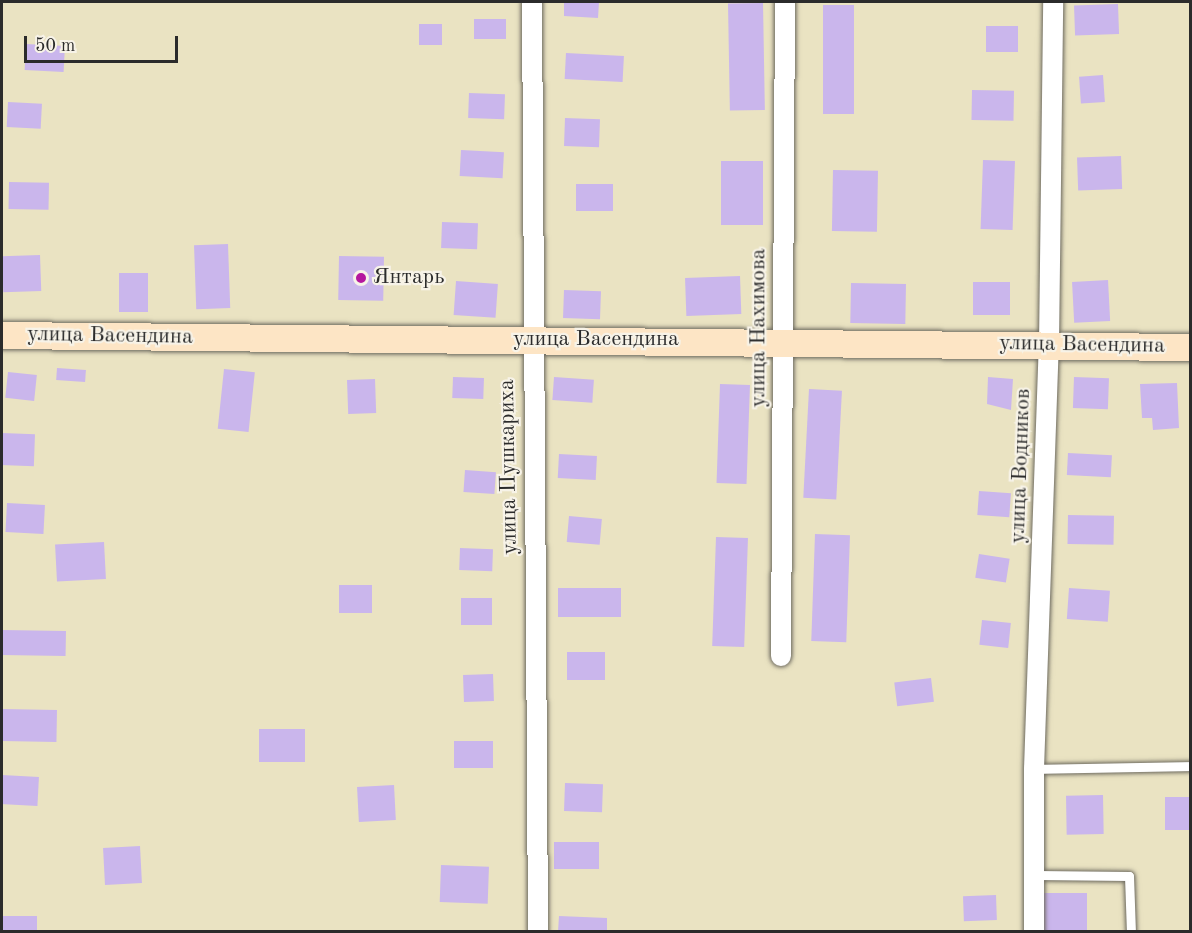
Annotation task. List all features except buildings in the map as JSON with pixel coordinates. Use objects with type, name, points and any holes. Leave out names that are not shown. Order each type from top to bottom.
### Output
[{"type":"street","name":"улица Пушкариха","points":[[532,2],[531,340],[538,932]]},
{"type":"street","name":"улица Нахимова","points":[[781,656],[785,2]]},
{"type":"street","name":"улица Водников","points":[[1034,932],[1036,874],[1034,769],[1050,345],[1053,2]]},
{"type":"street","name":"улица Васендина","points":[[2,335],[783,340],[1191,346]]},
{"type":"lane","points":[[1034,769],[1191,766]]},
{"type":"lane","points":[[1036,874],[1129,876],[1131,932]]},
{"type":"place","name":"Янтарь","points":[[361,278]]}]
